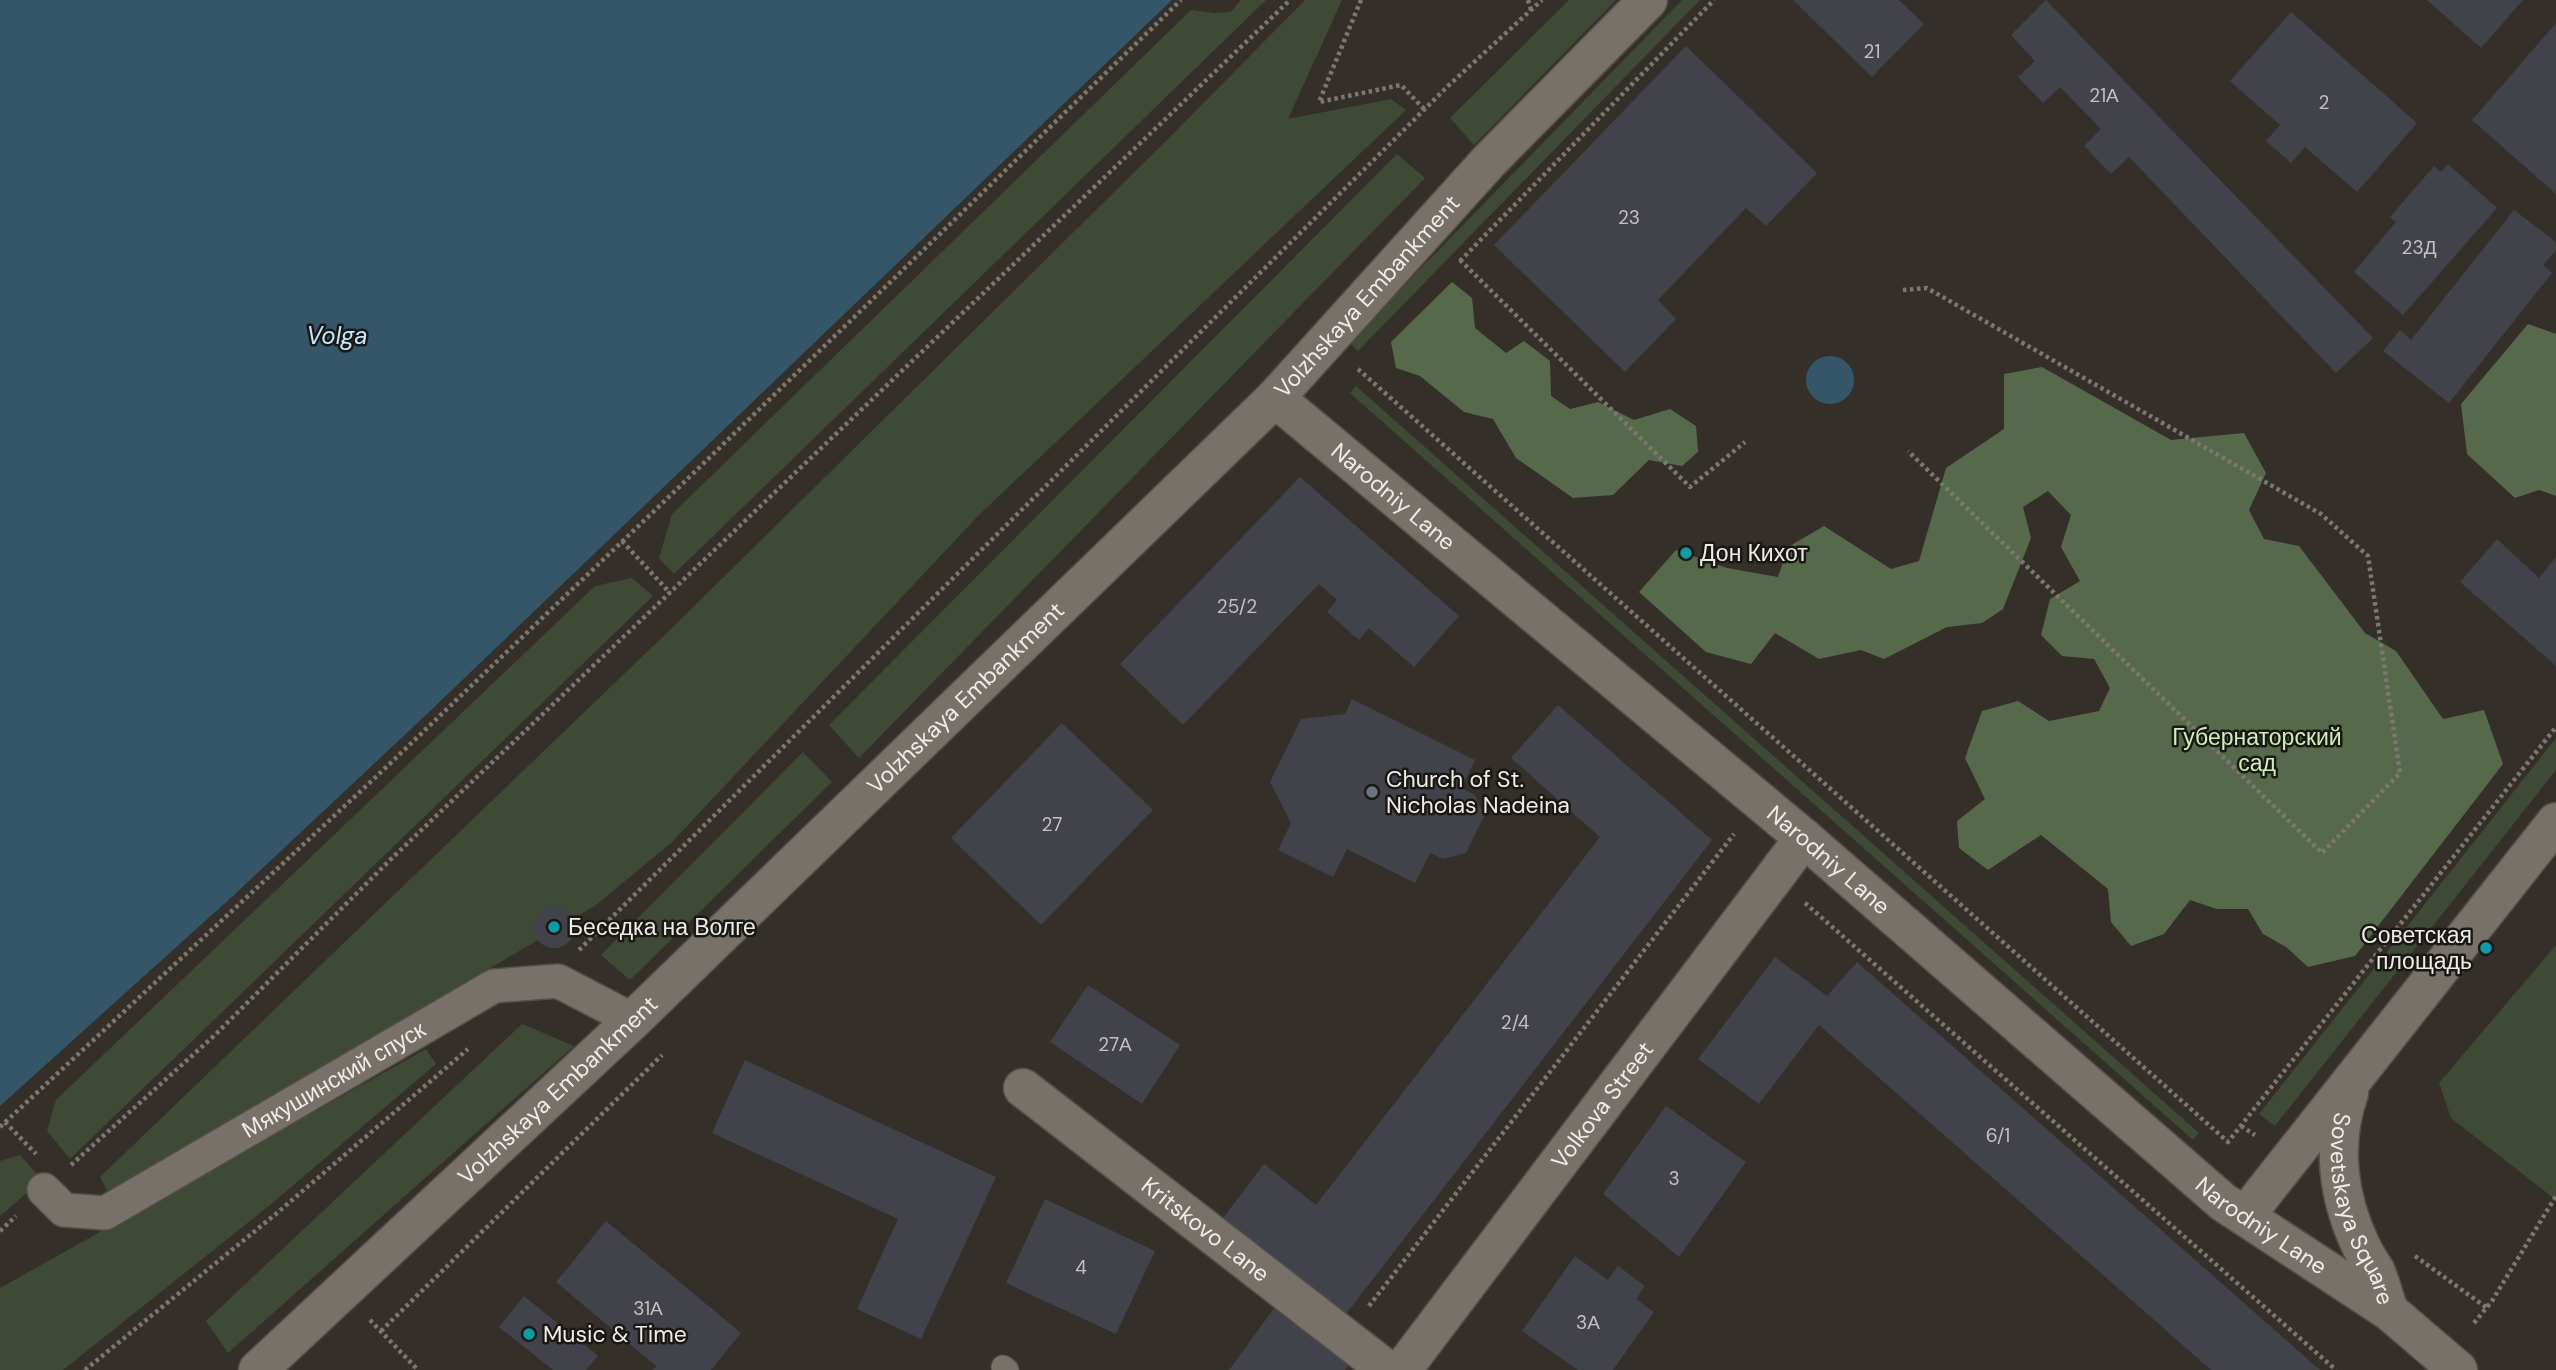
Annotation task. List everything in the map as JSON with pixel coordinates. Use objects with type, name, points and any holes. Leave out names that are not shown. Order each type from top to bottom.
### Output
[{"type":"street","name":"Volzhskaya Embankment","points":[[258,1370],[633,1020],[1275,398],[1489,161],[1648,0]]},
{"type":"street","name":"Narodniy Lane","points":[[1275,398],[1804,838],[2222,1202],[2389,1311]]},
{"type":"street","name":"Sovetskaya Square","points":[[2245,1216],[2556,822]]},
{"type":"street","name":"Volkova Street","points":[[1402,1370],[1804,838]]},
{"type":"street","name":"Мякушинский спуск","points":[[44,1190],[64,1210],[105,1213],[494,986],[558,981],[633,1020]]},
{"type":"street","name":"Sovetskaya Square","points":[[2367,1062],[2351,1090],[2342,1114],[2338,1140],[2343,1195],[2350,1220],[2361,1248],[2376,1272],[2389,1311],[2458,1370]]},
{"type":"street","name":"Kritskovo Lane","points":[[1023,1088],[1374,1360]]},
{"type":"path","points":[[0,1127],[379,774],[1181,0]]},
{"type":"path","points":[[44,1190],[216,1034],[389,861],[1290,0]]},
{"type":"path","points":[[1361,0],[1319,102],[1401,85],[1425,110]]},
{"type":"path","points":[[1528,0],[1531,10]]},
{"type":"path","points":[[547,982],[1425,110],[1542,0]]},
{"type":"path","points":[[1451,270],[1714,0]]},
{"type":"path","points":[[1460,260],[1690,487],[1745,442]]},
{"type":"path","points":[[1903,290],[1927,288],[2321,514],[2368,556],[2400,773],[2322,853],[1908,451]]},
{"type":"path","points":[[1347,377],[1366,358]]},
{"type":"path","points":[[1356,368],[2228,1142],[2556,727]]},
{"type":"path","points":[[622,541],[670,593]]},
{"type":"path","points":[[1374,1360],[1365,1312],[1739,827]]},
{"type":"path","points":[[1804,903],[2336,1370]]},
{"type":"path","points":[[85,1370],[277,1213],[475,1044]]},
{"type":"path","points":[[5,1122],[40,1158]]},
{"type":"path","points":[[2474,1323],[2492,1301],[2556,1196]]},
{"type":"path","points":[[343,1291],[418,1370]]},
{"type":"green space","points":[[1241,0],[1266,0],[674,574],[659,558],[672,514],[1191,10],[1231,12]]},
{"type":"green space","points":[[1305,0],[1342,0],[1288,119],[1391,99],[1406,110],[978,516],[671,843],[596,905],[573,919],[566,911],[558,908],[550,907],[544,910],[535,922],[534,930],[538,940],[109,1194],[100,1177],[675,625],[1167,140]]},
{"type":"green space","points":[[1569,0],[1616,0],[1474,145],[1450,118]]},
{"type":"green space","points":[[1682,0],[1700,0],[1358,351],[1349,342]]},
{"type":"green space","points":[[1397,154],[1425,178],[859,758],[829,725]]},
{"type":"green space","points":[[1452,282],[1472,298],[1475,328],[1506,353],[1524,341],[1550,361],[1551,396],[1570,409],[1598,402],[1634,420],[1670,409],[1696,426],[1698,452],[1682,466],[1649,460],[1613,495],[1573,498],[1516,458],[1493,419],[1464,412],[1420,376],[1396,368],[1391,342]]},
{"type":"green space","points":[[2528,324],[2556,334],[2556,496],[2539,490],[2515,498],[2467,454],[2461,404]]},
{"type":"green space","name":"Губернаторский сад","points":[[2042,367],[2171,440],[2244,433],[2266,473],[2249,510],[2264,539],[2299,546],[2365,633],[2396,651],[2443,719],[2484,710],[2503,764],[2355,956],[2308,967],[2286,947],[2263,934],[2248,909],[2217,909],[2190,900],[2164,934],[2131,946],[2111,922],[2108,889],[2041,835],[1988,870],[1959,848],[1957,821],[1985,799],[1965,758],[1982,711],[2018,701],[2049,721],[2099,711],[2110,688],[2094,659],[2062,656],[2041,635],[2050,599],[2080,581],[2061,547],[2071,515],[2048,491],[2023,507],[2031,538],[2003,609],[1982,623],[1947,627],[1884,659],[1861,650],[1819,659],[1775,633],[1751,664],[1706,652],[1639,592],[1676,550],[1727,568],[1778,577],[1788,547],[1824,526],[1891,569],[1919,561],[1946,468],[2004,429],[2004,374]]},
{"type":"green space","points":[[1356,386],[2199,1133],[2193,1140],[1350,393]]},
{"type":"green space","points":[[632,578],[653,596],[70,1159],[47,1131],[56,1100],[595,586]]},
{"type":"green space","points":[[2556,738],[2556,770],[2275,1126],[2259,1114]]},
{"type":"green space","points":[[803,752],[832,782],[630,980],[601,955]]},
{"type":"green space","points":[[2556,945],[2556,1200],[2451,1118],[2439,1083]]},
{"type":"green space","points":[[522,1024],[574,1046],[228,1353],[206,1321]]},
{"type":"green space","points":[[426,1049],[436,1064],[270,1205],[63,1370],[0,1370],[0,1288]]},
{"type":"green space","points":[[20,1155],[42,1180],[0,1216],[0,1161]]},
{"type":"water","name":"Volga","points":[[0,0],[1172,0],[427,714],[234,895],[0,1106]]},
{"type":"water","points":[[1830,356],[1847,363],[1854,380],[1847,397],[1830,404],[1813,397],[1806,380],[1813,363]]},
{"type":"building","points":[[1793,0],[1899,0],[1924,24],[1872,77]]},
{"type":"building","points":[[2046,0],[2373,338],[2336,373],[2129,157],[2111,174],[2084,146],[2101,129],[2060,87],[2043,103],[2018,77],[2035,61],[2011,35]]},
{"type":"building","points":[[2427,0],[2523,0],[2481,48]]},
{"type":"building","points":[[2291,12],[2417,123],[2357,192],[2305,147],[2291,163],[2266,141],[2280,125],[2230,81]]},
{"type":"building","points":[[2556,23],[2556,194],[2472,120]]},
{"type":"building","points":[[1686,46],[1817,173],[1766,226],[1746,208],[1658,300],[1676,319],[1625,372],[1494,245]]},
{"type":"building","points":[[2448,164],[2497,208],[2403,315],[2354,272],[2396,222],[2390,217],[2434,166],[2441,172]]},
{"type":"building","points":[[2514,210],[2556,242],[2556,250],[2543,265],[2552,273],[2449,403],[2383,351],[2400,330],[2411,340]]},
{"type":"building","points":[[1300,477],[1459,616],[1414,667],[1369,628],[1359,640],[1327,612],[1337,600],[1319,584],[1183,725],[1120,664]]},
{"type":"building","points":[[2497,539],[2539,578],[2556,557],[2556,666],[2460,582]]},
{"type":"building","name":"Church of St. Nicholas Nadeina","points":[[1352,699],[1475,760],[1461,788],[1475,795],[1484,816],[1466,853],[1443,859],[1430,853],[1415,883],[1347,849],[1333,877],[1278,850],[1291,823],[1270,782],[1301,719],[1345,714]]},
{"type":"building","points":[[1558,705],[1712,840],[1346,1314],[1223,1218],[1264,1164],[1316,1205],[1600,837],[1511,758]]},
{"type":"building","points":[[1062,723],[1153,810],[1041,925],[951,838]]},
{"type":"building","name":"Беседка на Волге","points":[[554,906],[569,912],[575,927],[569,942],[554,948],[539,942],[533,927],[539,912]]},
{"type":"building","points":[[1775,957],[1827,996],[1857,962],[2320,1370],[2211,1370],[1819,1025],[1759,1104],[1698,1059]]},
{"type":"building","points":[[1088,985],[1180,1045],[1142,1104],[1050,1042]]},
{"type":"building","points":[[745,1060],[996,1177],[921,1339],[857,1309],[898,1219],[712,1133]]},
{"type":"building","points":[[1666,1106],[1746,1162],[1679,1257],[1603,1194]]},
{"type":"building","points":[[1045,1199],[1155,1251],[1116,1334],[1006,1283]]},
{"type":"building","points":[[606,1221],[741,1333],[711,1370],[653,1370],[656,1366],[556,1282]]},
{"type":"building","points":[[1575,1256],[1608,1280],[1618,1266],[1645,1286],[1636,1299],[1654,1312],[1613,1370],[1578,1370],[1522,1331]]},
{"type":"building","points":[[524,1296],[598,1356],[586,1370],[553,1370],[499,1327]]},
{"type":"building","points":[[1275,1307],[1351,1363],[1345,1370],[1229,1370]]},
{"type":"place","name":"Дон Кихот","points":[[1686,553]]},
{"type":"place","name":"Church of St. Nicholas Nadeina","points":[[1372,792]]},
{"type":"place","name":"Беседка на Волге","points":[[554,927]]},
{"type":"place","name":"Советская площадь","points":[[2486,948]]},
{"type":"place","name":"Music & Time","points":[[529,1334]]}]
